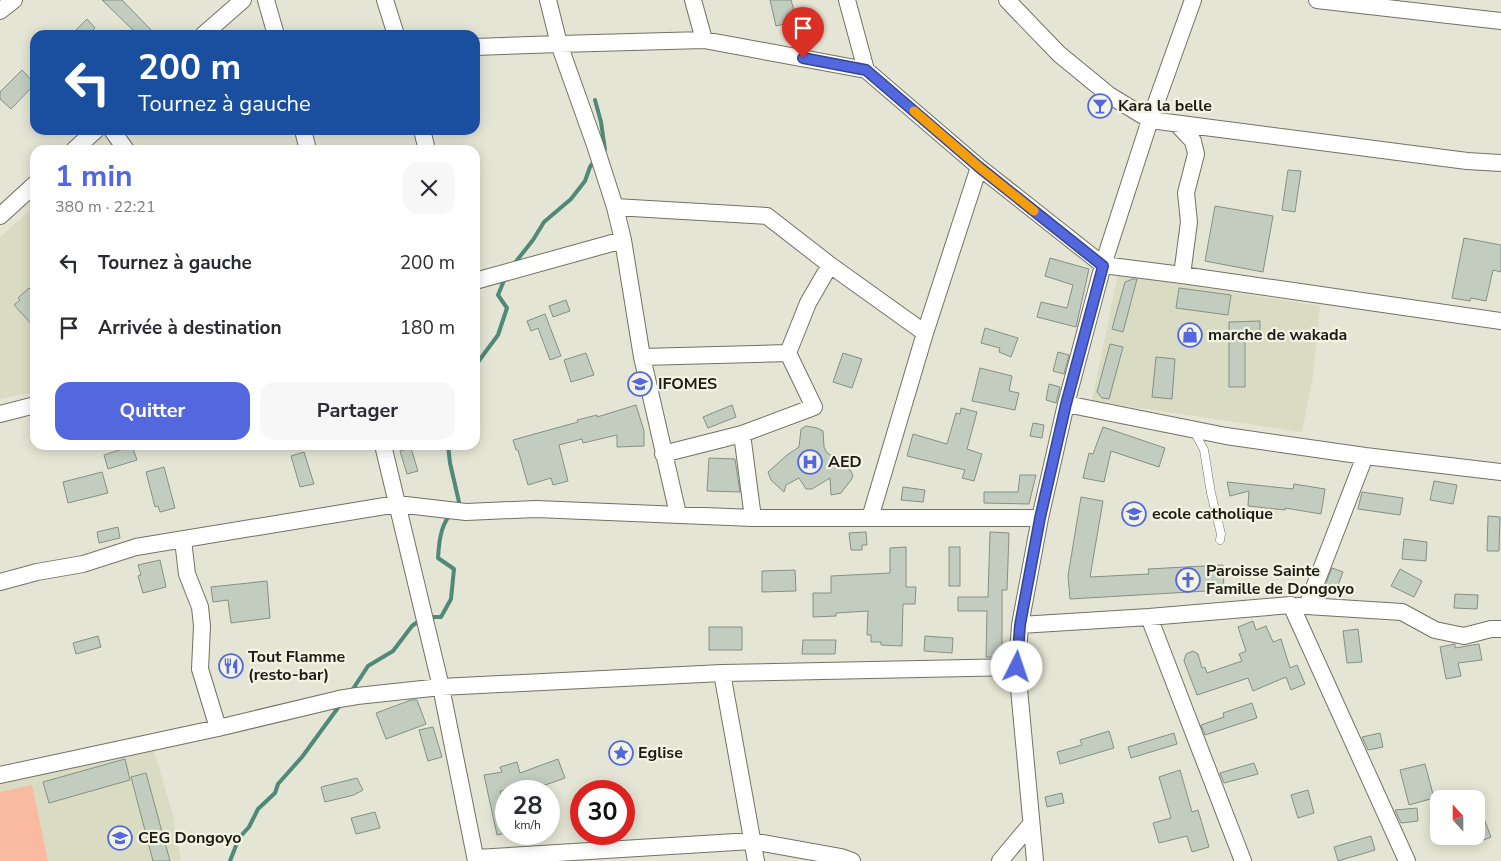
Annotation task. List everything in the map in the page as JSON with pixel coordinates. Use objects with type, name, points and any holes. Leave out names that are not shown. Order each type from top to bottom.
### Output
[{"type":"street","points":[[0,11],[14,0]]},
{"type":"street","points":[[210,30],[243,0]]},
{"type":"street","points":[[266,0],[275,30]]},
{"type":"street","points":[[385,0],[394,30]]},
{"type":"street","points":[[548,0],[559,44],[595,144],[615,207],[623,240],[642,357],[678,514]]},
{"type":"street","points":[[693,0],[704,40]]},
{"type":"street","points":[[847,0],[866,70]]},
{"type":"street","points":[[1007,0],[1066,60],[1109,95],[1150,120],[1467,161],[1501,163]]},
{"type":"street","points":[[1035,861],[1017,667],[1020,625],[1040,518],[1066,404],[1103,266],[1150,120],[1193,0]]},
{"type":"street","points":[[1317,0],[1501,21]]},
{"type":"street","points":[[480,47],[704,40],[866,70],[979,167],[1103,266],[1182,275],[1501,321]]},
{"type":"street","points":[[1177,124],[1193,141],[1196,154],[1186,193],[1189,222],[1182,275]]},
{"type":"street","points":[[80,145],[90,135]]},
{"type":"street","points":[[870,518],[925,333],[979,167]]},
{"type":"street","points":[[0,216],[30,189]]},
{"type":"street","points":[[615,207],[766,216],[830,265],[925,333]]},
{"type":"street","points":[[480,280],[623,240]]},
{"type":"street","points":[[664,454],[742,434],[814,407],[788,353],[808,303],[830,265]]},
{"type":"street","points":[[642,357],[788,353]]},
{"type":"street","points":[[1066,404],[1226,436],[1365,456],[1501,472]]},
{"type":"street","points":[[0,414],[30,406]]},
{"type":"street","points":[[742,434],[753,518]]},
{"type":"street","points":[[384,450],[441,686],[476,860],[752,842],[841,857],[852,861]]},
{"type":"street","points":[[1365,456],[1349,500],[1299,606],[1408,861]]},
{"type":"street","points":[[0,582],[37,572],[83,564],[136,547],[397,504],[466,512],[536,508],[753,518],[1040,518]]},
{"type":"street","points":[[183,540],[187,574],[200,607],[202,626],[200,668],[218,728]]},
{"type":"street","points":[[1020,625],[1299,606],[1402,612],[1435,630],[1464,636],[1501,628]]},
{"type":"street","points":[[1149,617],[1243,861]]},
{"type":"street","points":[[0,775],[218,728],[339,699],[441,686],[722,673],[1017,667]]},
{"type":"street","points":[[722,673],[756,861]]},
{"type":"street","points":[[1000,861],[1031,824]]},
{"type":"lane","points":[[1193,429],[1204,450],[1211,493],[1221,534],[1220,540]]},
{"type":"shaded area","points":[[30,210],[30,393],[0,399],[0,237]]},
{"type":"shaded area","name":"marche de wakada","points":[[1118,274],[1320,306],[1313,376],[1302,432],[1092,401]]},
{"type":"shaded area","name":"CEG Dongoyo","points":[[153,748],[172,811],[181,861],[0,861],[0,782]]},
{"type":"shaded area","points":[[32,785],[48,861],[0,861],[0,792]]},
{"type":"building","points":[[102,0],[122,0],[151,30],[133,30]]},
{"type":"building","points":[[770,0],[791,0],[797,21],[776,26]]},
{"type":"building","points":[[87,19],[95,28],[93,30],[76,30]]},
{"type":"building","points":[[22,70],[30,79],[30,89],[11,109],[0,99],[0,92]]},
{"type":"building","points":[[1288,170],[1301,171],[1295,212],[1282,210]]},
{"type":"building","points":[[1215,206],[1273,216],[1263,272],[1205,261]]},
{"type":"building","points":[[1464,238],[1501,245],[1501,272],[1493,270],[1486,301],[1471,298],[1470,301],[1452,298]]},
{"type":"building","points":[[1050,258],[1089,269],[1076,327],[1037,317],[1041,302],[1067,308],[1073,285],[1045,276]]},
{"type":"building","points":[[1137,279],[1123,332],[1112,329],[1125,282]]},
{"type":"building","points":[[1179,288],[1231,295],[1228,315],[1176,308]]},
{"type":"building","points":[[30,289],[30,323],[14,305],[20,300],[18,298]]},
{"type":"building","points":[[566,300],[570,311],[553,317],[549,306]]},
{"type":"building","points":[[545,314],[561,356],[550,360],[538,328],[531,331],[527,321]]},
{"type":"building","points":[[1260,321],[1260,335],[1245,335],[1245,387],[1229,387],[1229,322]]},
{"type":"building","points":[[985,328],[1018,338],[1011,357],[999,352],[1000,348],[981,343]]},
{"type":"building","points":[[1110,344],[1123,347],[1109,399],[1102,398],[1097,392]]},
{"type":"building","points":[[1058,352],[1069,355],[1064,374],[1053,371]]},
{"type":"building","points":[[586,353],[594,375],[571,382],[564,360]]},
{"type":"building","points":[[843,353],[862,359],[852,388],[833,382]]},
{"type":"building","points":[[1156,357],[1175,359],[1172,399],[1152,397]]},
{"type":"building","points":[[980,368],[1012,376],[1009,391],[1019,393],[1015,410],[972,401]]},
{"type":"building","points":[[1049,384],[1060,387],[1056,403],[1046,400]]},
{"type":"building","points":[[636,405],[644,431],[644,446],[617,447],[617,435],[583,443],[582,439],[559,445],[568,481],[553,485],[551,478],[528,485],[518,450],[516,450],[513,440],[578,422],[577,420],[597,415],[597,417]]},
{"type":"building","points":[[732,405],[736,417],[708,428],[703,417]]},
{"type":"building","points":[[961,408],[977,412],[967,449],[982,454],[974,481],[962,478],[965,470],[907,456],[913,434],[947,444],[956,413],[960,414]]},
{"type":"building","points":[[1033,423],[1044,425],[1042,438],[1030,436]]},
{"type":"building","name":"AED","points":[[806,426],[823,431],[824,447],[827,453],[840,460],[851,471],[853,476],[841,493],[831,495],[830,478],[812,489],[806,489],[799,478],[786,485],[784,492],[771,480],[768,472],[799,447],[801,429]]},
{"type":"building","points":[[1103,427],[1165,448],[1159,467],[1111,451],[1104,482],[1083,478],[1089,453],[1093,454]]},
{"type":"building","points":[[120,450],[133,450],[137,460],[108,469],[104,455]]},
{"type":"building","points":[[412,450],[418,471],[407,474],[400,451]]},
{"type":"building","points":[[304,452],[314,484],[300,487],[291,456]]},
{"type":"building","points":[[709,458],[735,459],[740,492],[707,491]]},
{"type":"building","points":[[164,467],[175,508],[160,512],[158,506],[155,507],[146,472]]},
{"type":"building","points":[[102,472],[108,493],[68,503],[63,482]]},
{"type":"building","points":[[1020,475],[1036,475],[1029,504],[984,503],[984,492],[1018,492]]},
{"type":"building","points":[[1434,481],[1457,485],[1453,504],[1430,500]]},
{"type":"building","points":[[1227,482],[1293,489],[1294,484],[1325,489],[1321,514],[1285,508],[1285,510],[1248,506],[1249,491],[1230,496]]},
{"type":"building","points":[[903,487],[925,490],[923,502],[901,500]]},
{"type":"building","points":[[1362,492],[1403,498],[1400,515],[1358,509]]},
{"type":"building","points":[[1081,497],[1103,501],[1090,577],[1149,574],[1148,569],[1223,565],[1224,590],[1070,599],[1068,576]]},
{"type":"building","points":[[1488,516],[1500,517],[1499,551],[1487,551]]},
{"type":"building","points":[[118,527],[120,538],[99,543],[97,532]]},
{"type":"building","points":[[866,532],[867,545],[862,545],[862,550],[851,550],[849,533]]},
{"type":"building","points":[[990,532],[1009,533],[1007,590],[1002,590],[1002,649],[994,657],[986,657],[987,611],[958,611],[958,597],[988,597]]},
{"type":"building","points":[[1404,539],[1427,542],[1426,561],[1402,559]]},
{"type":"building","points":[[906,547],[906,587],[916,587],[915,604],[903,604],[902,646],[881,645],[881,642],[871,642],[871,635],[867,635],[868,611],[836,613],[836,616],[813,617],[813,593],[831,593],[831,576],[890,573],[890,548]]},
{"type":"building","points":[[949,547],[960,547],[960,586],[949,586]]},
{"type":"building","points":[[160,560],[166,587],[143,593],[138,576],[141,575],[138,565]]},
{"type":"building","points":[[1332,568],[1343,572],[1335,593],[1324,588]]},
{"type":"building","points":[[1400,569],[1422,581],[1414,597],[1391,586]]},
{"type":"building","points":[[795,570],[796,591],[762,592],[762,571]]},
{"type":"building","points":[[267,581],[270,618],[231,623],[228,600],[213,602],[211,587]]},
{"type":"building","points":[[1455,594],[1478,595],[1477,609],[1454,608]]},
{"type":"building","points":[[1253,621],[1256,630],[1266,626],[1273,642],[1281,639],[1290,668],[1297,665],[1305,684],[1291,690],[1286,677],[1253,691],[1248,678],[1197,695],[1184,661],[1186,654],[1193,651],[1198,654],[1202,668],[1205,667],[1207,673],[1242,661],[1239,654],[1246,651],[1238,627]]},
{"type":"building","points":[[709,627],[742,627],[742,650],[709,650]]},
{"type":"building","points":[[1358,629],[1362,662],[1347,663],[1343,631]]},
{"type":"building","points":[[98,636],[101,647],[76,654],[73,643]]},
{"type":"building","points":[[925,636],[953,638],[952,653],[924,651]]},
{"type":"building","points":[[803,640],[836,640],[835,654],[802,654]]},
{"type":"building","points":[[1455,644],[1455,648],[1479,644],[1482,660],[1458,663],[1461,676],[1446,679],[1440,647]]},
{"type":"building","points":[[411,700],[417,700],[426,724],[386,739],[376,713]]},
{"type":"building","points":[[1252,703],[1257,718],[1205,735],[1201,725],[1224,717],[1223,713]]},
{"type":"building","points":[[433,727],[442,757],[428,761],[419,730]]},
{"type":"building","points":[[1109,731],[1114,748],[1060,764],[1057,752],[1082,745],[1080,740]]},
{"type":"building","points":[[1174,733],[1177,744],[1131,758],[1128,747]]},
{"type":"building","points":[[1380,733],[1383,747],[1368,750],[1362,737]]},
{"type":"building","points":[[125,759],[130,780],[49,803],[43,782]]},
{"type":"building","points":[[558,759],[565,778],[559,780],[495,780],[495,826],[484,775],[502,772],[500,767],[517,762],[520,773]]},
{"type":"building","points":[[1254,763],[1258,774],[1224,783],[1220,773]]},
{"type":"building","points":[[1425,764],[1432,790],[1430,790],[1430,799],[1409,805],[1400,770]]},
{"type":"building","points":[[1180,770],[1192,812],[1198,810],[1209,847],[1192,852],[1187,836],[1159,843],[1153,823],[1171,818],[1159,777]]},
{"type":"building","points":[[146,773],[170,861],[153,861],[131,777]]},
{"type":"building","points":[[357,778],[363,790],[354,795],[325,802],[321,787]]},
{"type":"building","points":[[1308,790],[1314,813],[1298,818],[1291,795]]},
{"type":"building","points":[[1062,793],[1064,803],[1047,807],[1045,797]]},
{"type":"building","points":[[1417,808],[1418,821],[1401,823],[1395,810]]},
{"type":"building","points":[[375,812],[380,828],[356,834],[351,818]]},
{"type":"building","points":[[1485,821],[1491,837],[1485,839]]},
{"type":"building","points":[[1371,836],[1375,850],[1338,861],[1334,847]]},
{"type":"waterway","points":[[595,100],[601,122],[604,151]]},
{"type":"waterway","points":[[514,264],[533,240],[544,222],[571,199],[585,181],[590,167],[595,160]]},
{"type":"waterway","points":[[480,359],[498,335],[507,308],[498,295],[505,278]]},
{"type":"waterway","points":[[449,450],[459,502],[456,506]]},
{"type":"waterway","points":[[428,617],[441,617],[451,599],[454,569],[438,558],[442,531],[449,516]]},
{"type":"waterway","points":[[351,692],[368,666],[393,651],[412,626],[419,621]]},
{"type":"waterway","points":[[230,861],[239,838],[249,827],[258,809],[275,793],[278,784],[302,757],[340,705]]},
{"type":"slow traffic","points":[[914,111],[1034,211]]},
{"type":"place","name":"Kara la belle","points":[[1100,106]]},
{"type":"place","name":"marche de wakada","points":[[1190,335]]},
{"type":"place","name":"IFOMES","points":[[640,384]]},
{"type":"place","name":"AED","points":[[810,462]]},
{"type":"place","name":"ecole catholique","points":[[1134,514]]},
{"type":"place","name":"Paroisse Sainte Famille de Dongoyo","points":[[1188,580]]},
{"type":"place","name":"Tout Flamme (resto-bar)","points":[[231,666]]},
{"type":"place","name":"Eglise","points":[[621,753]]},
{"type":"place","name":"CEG Dongoyo","points":[[120,838]]},
{"type":"route","points":[[803,58],[866,70],[979,167],[1103,266],[1066,404],[1040,518],[1020,625],[1017,667]]}]
